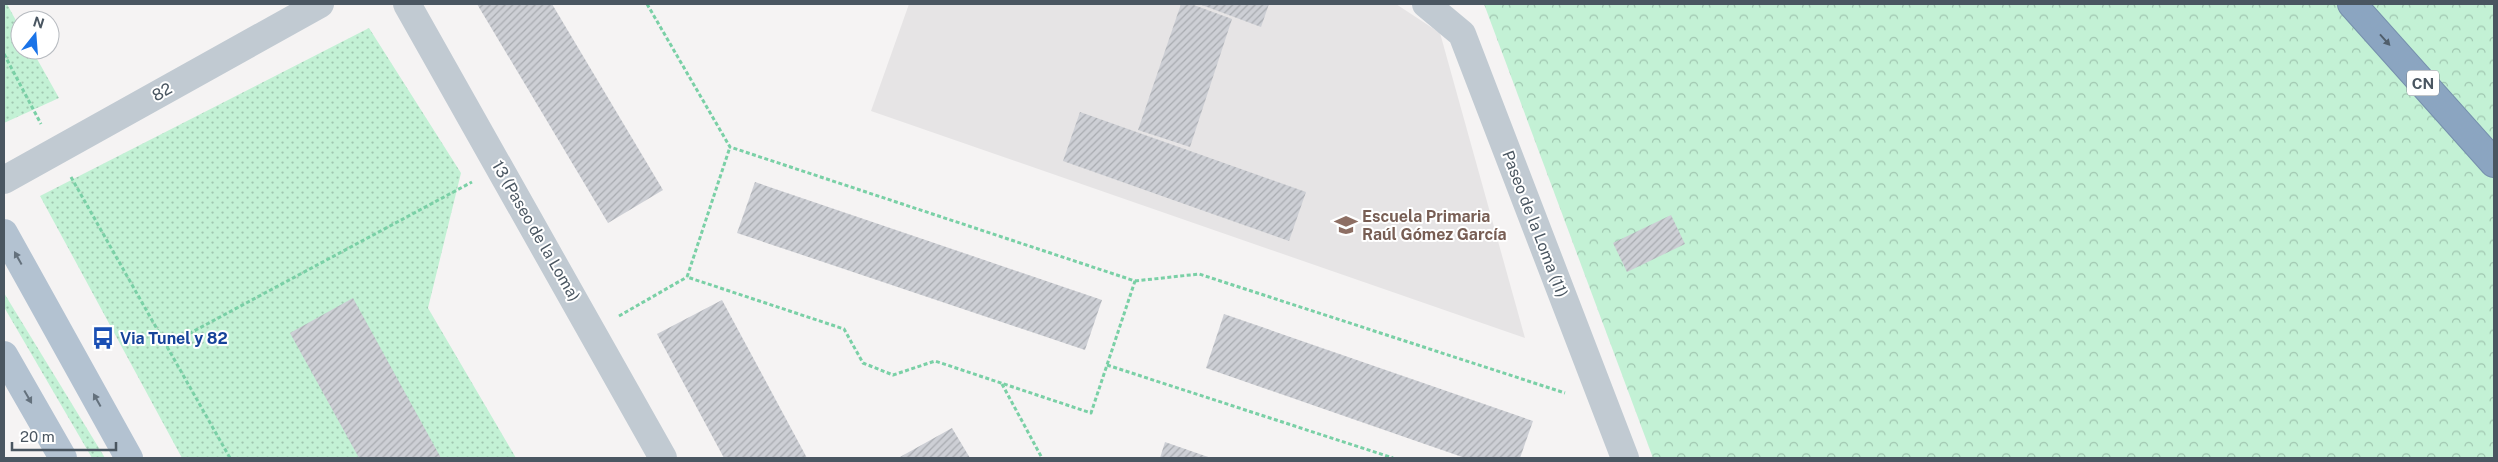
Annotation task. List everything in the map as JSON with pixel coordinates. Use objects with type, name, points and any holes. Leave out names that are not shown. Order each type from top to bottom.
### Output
[{"type":"highway","name":"CN","points":[[2352,4],[2494,162]]},
{"type":"main road","points":[[4,233],[129,458]]},
{"type":"main road","points":[[4,355],[63,458]]},
{"type":"street","name":"82","points":[[4,180],[320,4]]},
{"type":"street","name":"13 (Paseo de la Loma)","points":[[407,4],[663,458]]},
{"type":"street","name":"Paseo de la Loma (11)","points":[[1426,4],[1462,34],[1625,458]]},
{"type":"path","points":[[647,4],[730,147],[1135,281],[1199,274],[1606,406]]},
{"type":"path","points":[[4,54],[56,152],[230,458]]},
{"type":"path","points":[[593,331],[688,276],[730,147]]},
{"type":"path","points":[[166,346],[500,167]]},
{"type":"path","points":[[688,276],[844,329],[863,362],[893,376],[935,361],[1091,413],[1135,281]]},
{"type":"path","points":[[1107,365],[1393,458]]},
{"type":"path","points":[[1002,384],[1042,458]]},
{"type":"shaded area","name":"Escuela Primaria Raúl Gómez García","points":[[909,4],[1396,4],[1440,33],[1525,338],[871,111]]},
{"type":"green space","points":[[4,4],[7,4],[10,10],[10,60],[38,60],[59,98],[4,123]]},
{"type":"green space","points":[[1484,4],[2494,4],[2494,458],[1653,458]]},
{"type":"green space","points":[[369,28],[461,173],[428,308],[516,458],[182,458],[40,196]]},
{"type":"green space","points":[[4,293],[105,458],[92,458],[4,307]]},
{"type":"building","points":[[477,4],[552,4],[663,190],[608,223]]},
{"type":"building","points":[[1181,4],[1191,4],[1232,19],[1190,147],[1138,130]]},
{"type":"building","points":[[1199,4],[1269,4],[1261,27]]},
{"type":"building","points":[[1080,112],[1306,192],[1289,241],[1063,161]]},
{"type":"building","points":[[755,182],[1102,300],[1085,350],[737,233]]},
{"type":"building","points":[[1671,215],[1685,244],[1627,272],[1613,243]]},
{"type":"building","points":[[353,298],[441,458],[359,458],[290,333]]},
{"type":"building","points":[[722,300],[807,458],[724,458],[657,334]]},
{"type":"building","points":[[1224,314],[1533,421],[1520,458],[1465,458],[1206,368]]},
{"type":"building","points":[[952,428],[970,458],[900,457]]},
{"type":"building","points":[[1165,442],[1211,458],[1160,458]]},
{"type":"place","name":"Escuela Primaria Raúl Gómez García","points":[[1346,225]]},
{"type":"place","name":"Via Tunel y 82","points":[[103,338]]}]
